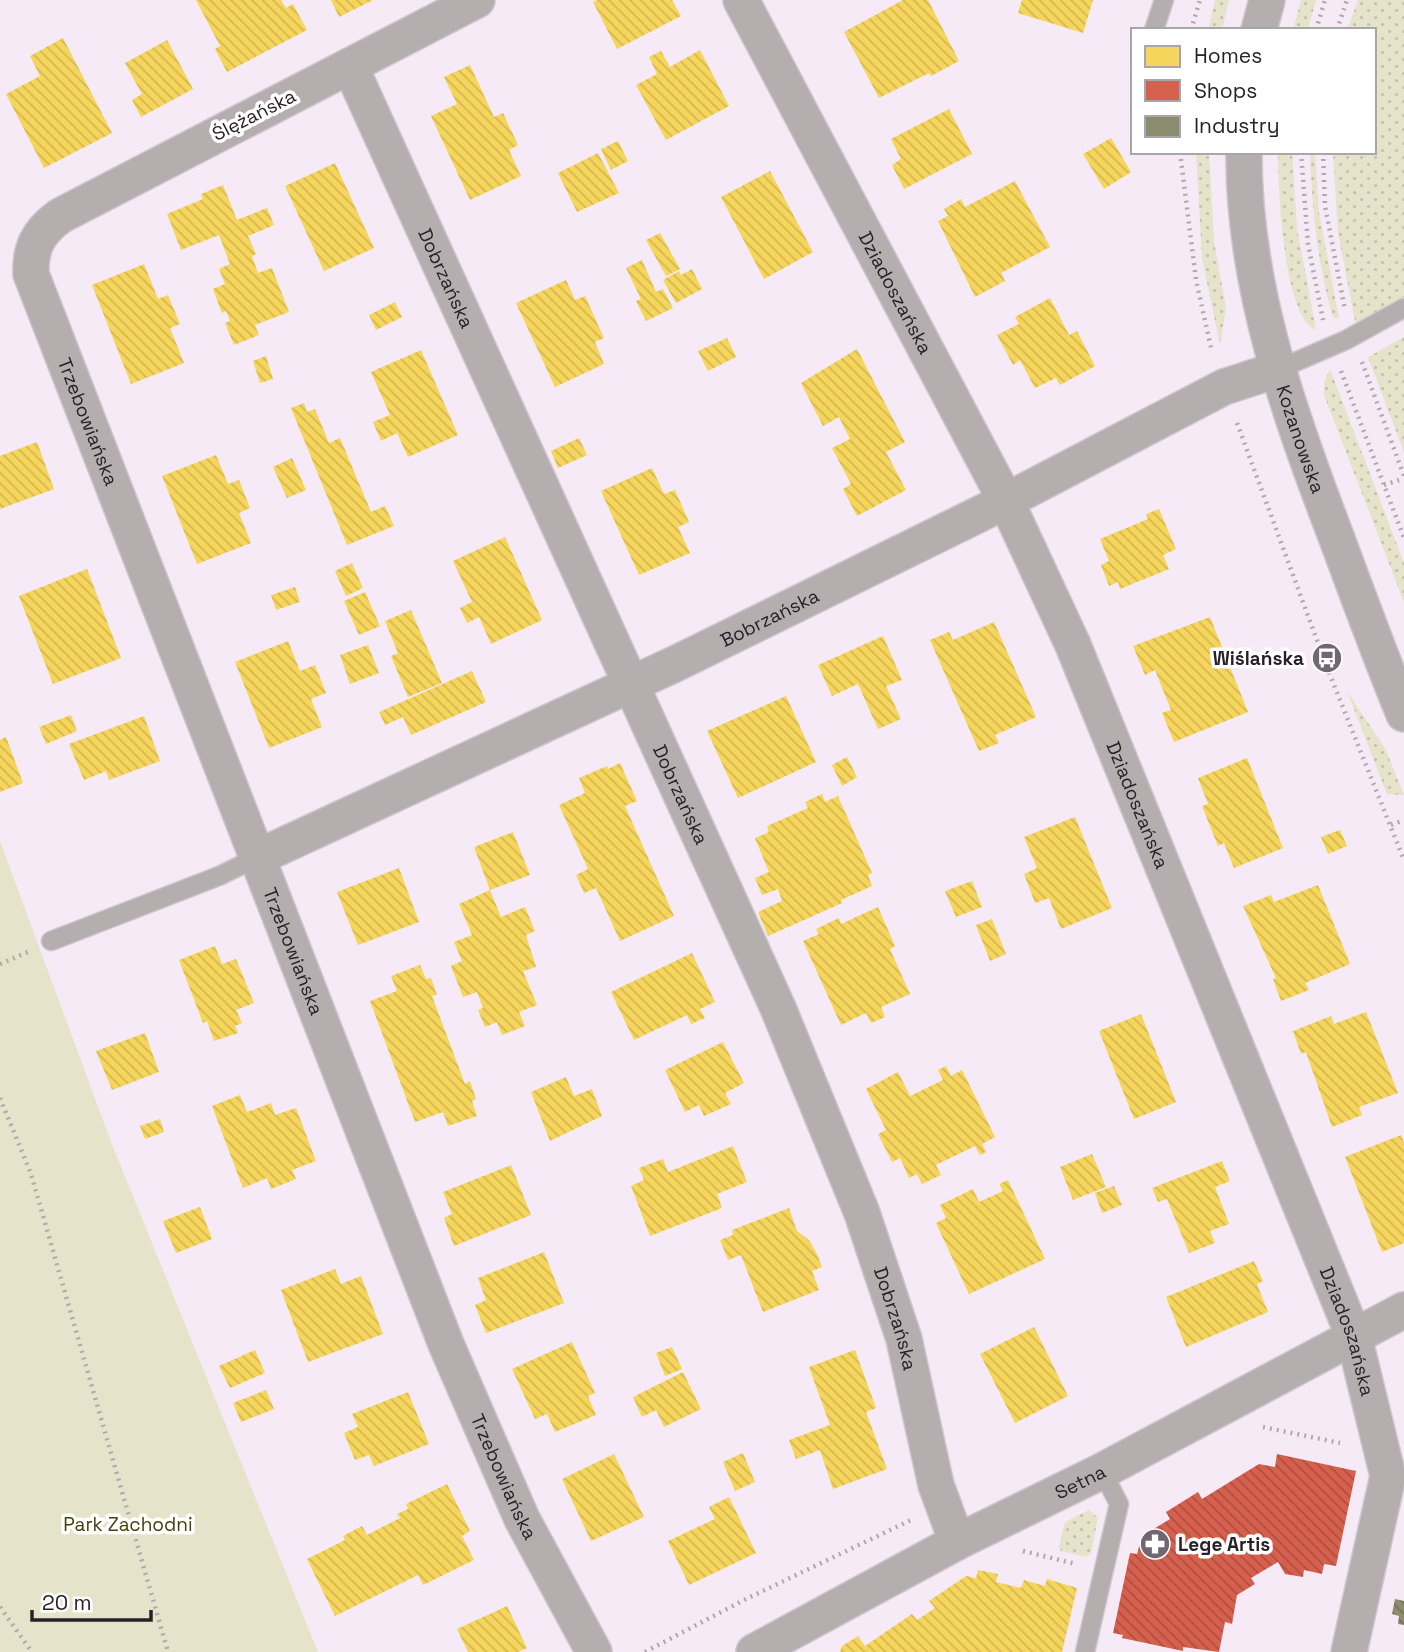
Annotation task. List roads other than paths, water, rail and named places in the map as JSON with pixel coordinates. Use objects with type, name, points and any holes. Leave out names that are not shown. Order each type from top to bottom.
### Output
[{"type":"street","name":"Ślężańska","points":[[37,238],[60,216],[477,0]]},
{"type":"street","name":"Dziadoszańska","points":[[741,0],[1006,502],[1073,645],[1354,1336],[1388,1476],[1349,1652]]},
{"type":"street","points":[[1260,28],[1267,0]]},
{"type":"street","name":"Dobrzańska","points":[[350,66],[778,1008],[862,1213],[904,1339],[943,1504],[957,1542]]},
{"type":"street","name":"Kozanowska","points":[[1244,154],[1244,199],[1252,255],[1279,369],[1311,471],[1404,714]]},
{"type":"street","name":"Trzebowiańska","points":[[37,238],[31,256],[31,274],[446,1344],[522,1519],[594,1652]]},
{"type":"street","name":"Bobrzańska","points":[[256,858],[632,684],[1006,502],[1224,387],[1279,369]]},
{"type":"street","name":"Setna","points":[[754,1652],[957,1542],[1102,1471],[1404,1310]]},
{"type":"lane","points":[[1155,28],[1164,0]]},
{"type":"lane","points":[[1279,369],[1346,340],[1404,307]]},
{"type":"lane","points":[[51,941],[219,876],[256,858]]},
{"type":"lane","points":[[1085,1652],[1119,1504],[1102,1471]]},
{"type":"place","name":"Wiślańska","points":[[1327,658]]},
{"type":"place","name":"Lege Artis","points":[[1155,1544]]},
{"type":"park label","name":"Park Zachodni","points":[[128,1524]]}]
